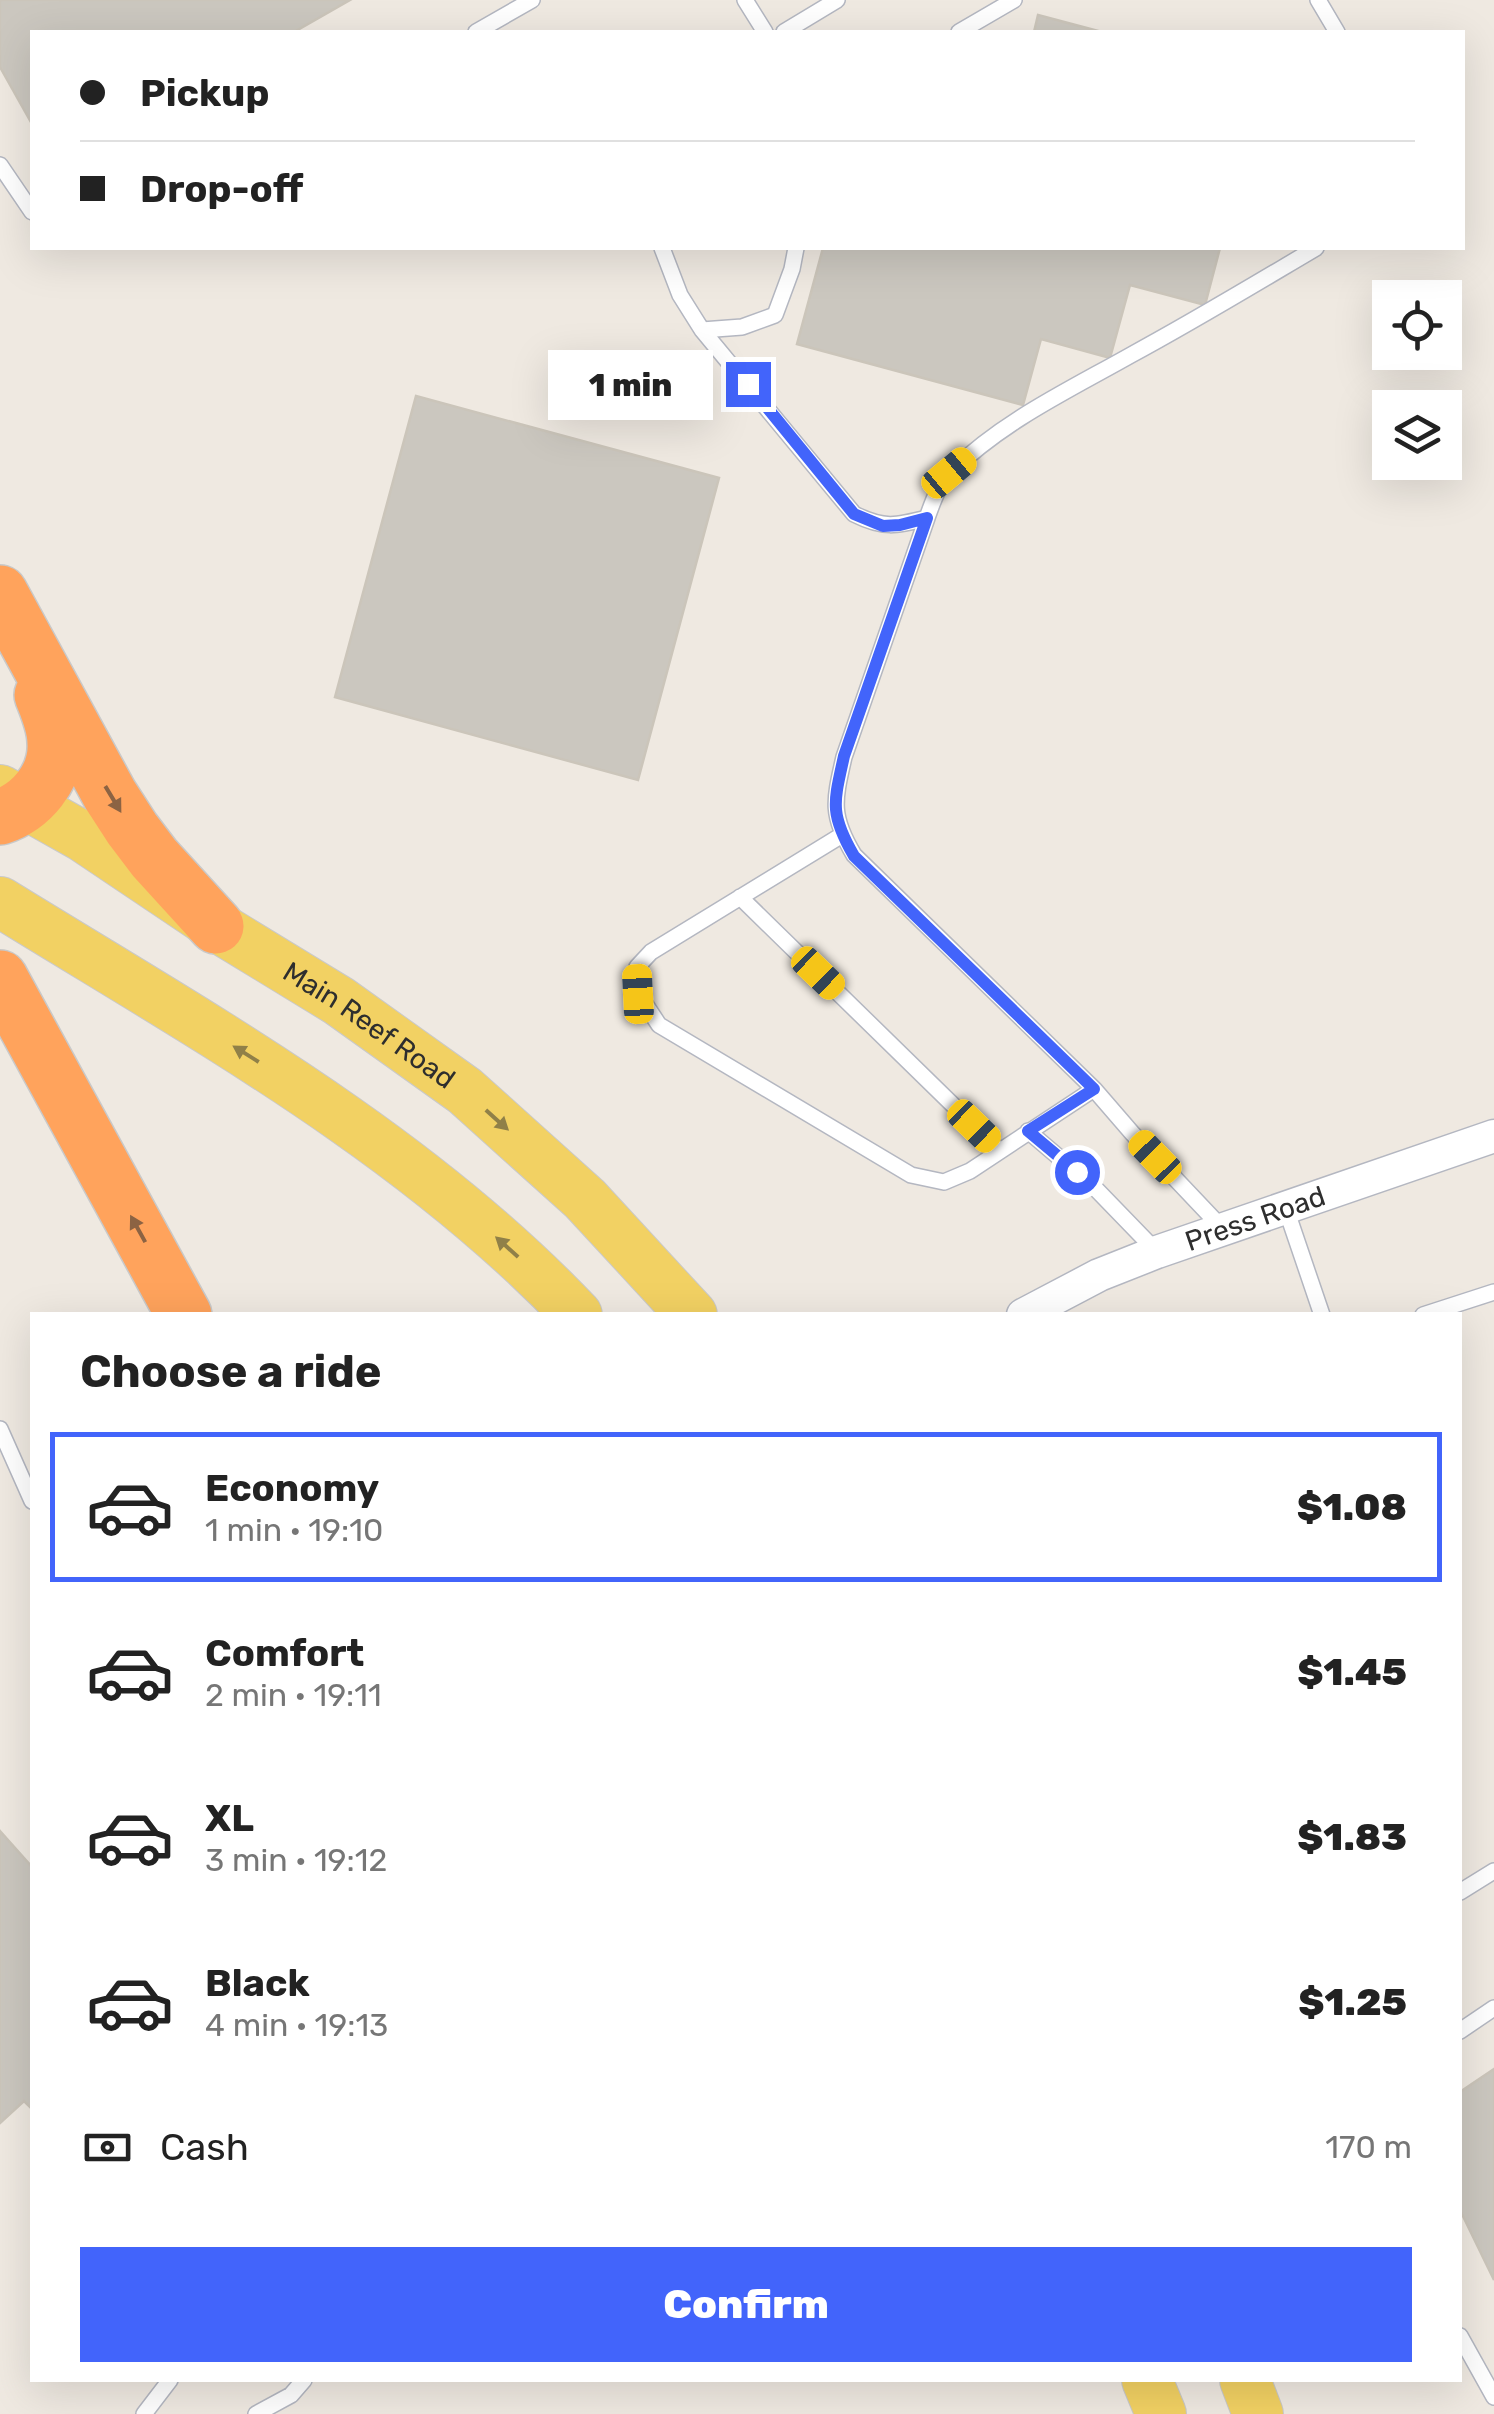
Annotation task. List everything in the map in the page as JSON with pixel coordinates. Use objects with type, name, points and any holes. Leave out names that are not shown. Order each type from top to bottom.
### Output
[{"type":"highway","points":[[8,608],[50,716],[56,744],[45,784],[8,804]]},
{"type":"highway","points":[[8,608],[132,829],[216,926]]},
{"type":"highway","points":[[0,978],[182,1312]]},
{"type":"main road","name":"Main Reef Road","points":[[8,804],[82,836],[339,1002],[465,1091],[585,1200],[689,1312]]},
{"type":"main road","points":[[0,902],[384,1145],[467,1211],[540,1276],[573,1312]]},
{"type":"main road","points":[[1148,2382],[1161,2414]]},
{"type":"main road","points":[[1246,2382],[1258,2414]]},
{"type":"street","name":"Press Road","points":[[1028,1312],[1098,1274],[1494,1136]]},
{"type":"lane","points":[[480,30],[532,0]]},
{"type":"lane","points":[[744,0],[764,30]]},
{"type":"lane","points":[[787,30],[837,0]]},
{"type":"lane","points":[[962,30],[1014,0]]},
{"type":"lane","points":[[1318,0],[1337,30]]},
{"type":"lane","points":[[0,165],[30,209]]},
{"type":"lane","points":[[663,250],[680,295],[702,330],[854,514],[883,526],[927,518]]},
{"type":"lane","points":[[702,330],[742,327],[775,315],[796,250]]},
{"type":"lane","points":[[1225,1230],[1094,1089],[854,856],[836,817],[836,792],[844,756],[927,518],[949,473],[1024,414],[1313,250]]},
{"type":"lane","points":[[842,835],[651,952],[637,967],[638,994],[659,1025],[912,1175],[944,1182],[970,1171],[1094,1089]]},
{"type":"lane","points":[[740,896],[1000,1151]]},
{"type":"lane","points":[[1028,1131],[1096,1188],[1157,1252]]},
{"type":"lane","points":[[1286,1209],[1321,1312]]},
{"type":"lane","points":[[1432,1312],[1494,1292]]},
{"type":"lane","points":[[0,1429],[30,1496]]},
{"type":"lane","points":[[1462,1891],[1494,1871]]},
{"type":"lane","points":[[1462,2031],[1494,2008]]},
{"type":"lane","points":[[1462,2340],[1494,2396]]},
{"type":"lane","points":[[144,2414],[168,2382]]},
{"type":"lane","points":[[256,2414],[291,2395],[302,2382]]},
{"type":"building","points":[[0,0],[350,0],[298,30],[30,30],[30,120],[0,67]]},
{"type":"building","points":[[1038,15],[1094,30],[1034,30]]},
{"type":"building","points":[[822,250],[1219,250],[1205,305],[1130,285],[1110,358],[1041,339],[1023,405],[797,344]]},
{"type":"building","points":[[416,396],[719,478],[638,780],[335,697]]},
{"type":"building","points":[[0,1831],[30,1865],[30,2107],[24,2101],[0,2123]]},
{"type":"building","points":[[1494,2069],[1494,2280],[1462,2214],[1462,2091]]},
{"type":"route","points":[[748,384],[854,514],[883,526],[927,518],[844,756],[836,792],[836,817],[854,856],[1094,1089],[1028,1131],[1077,1172]]}]
